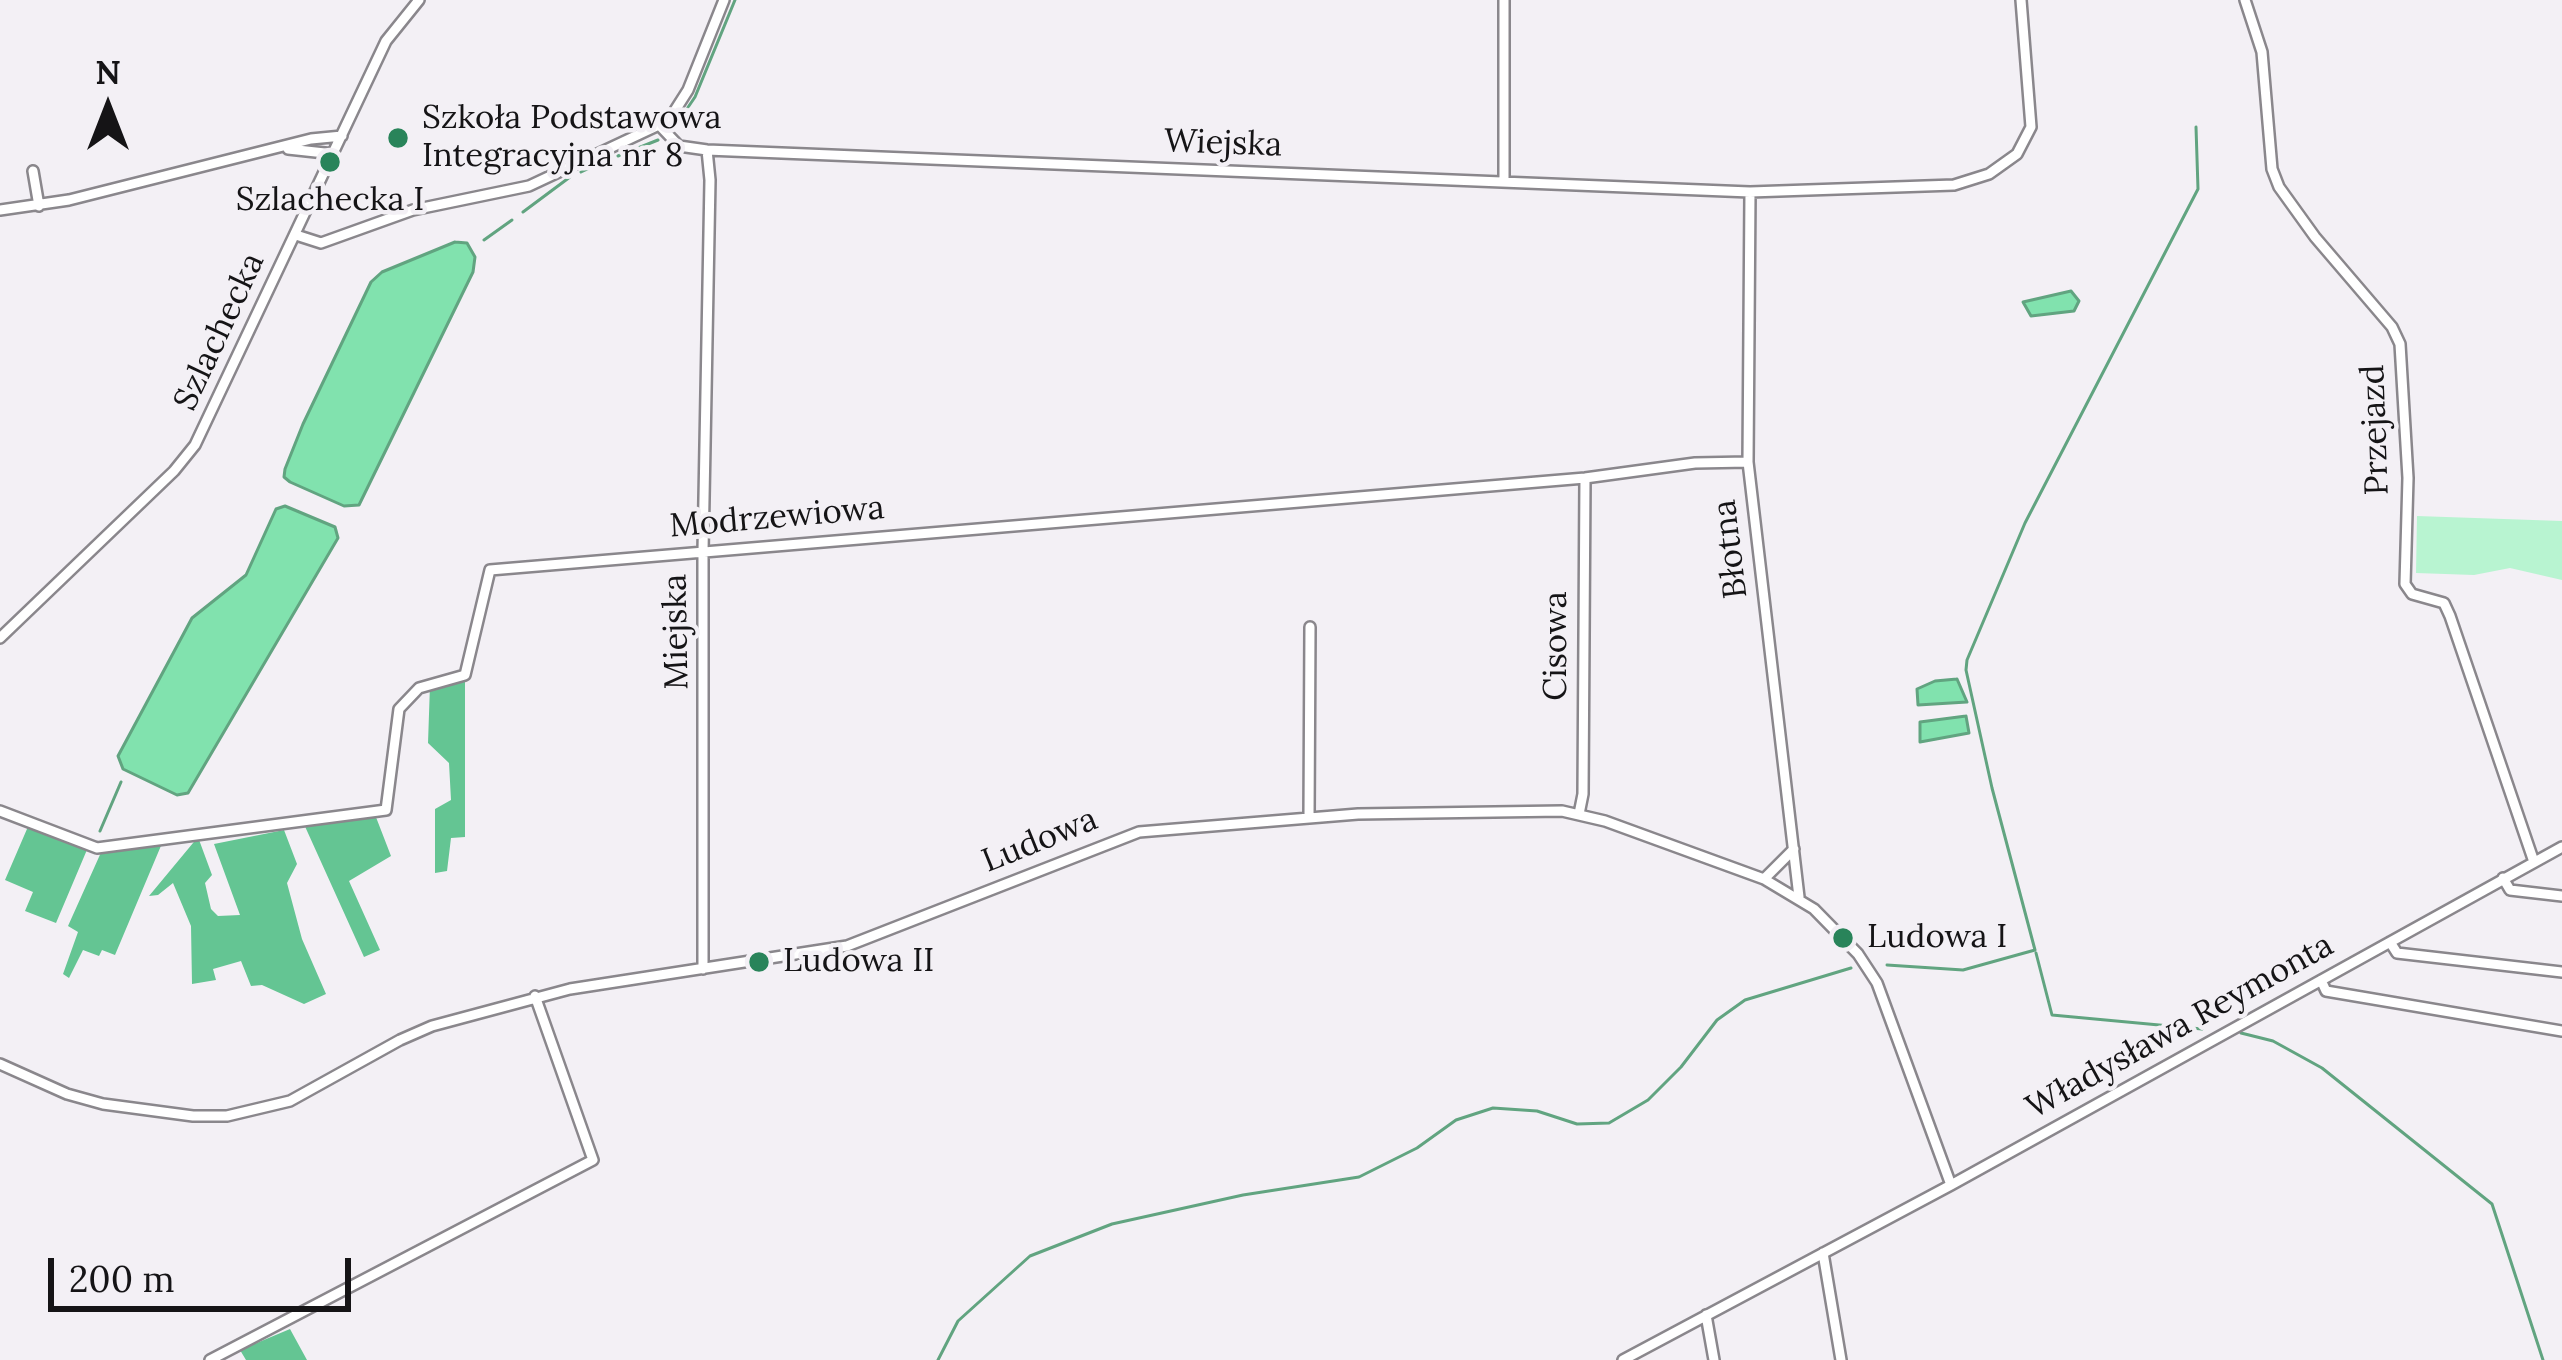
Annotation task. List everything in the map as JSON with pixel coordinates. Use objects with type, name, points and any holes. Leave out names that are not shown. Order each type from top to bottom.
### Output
[{"type":"street","name":"Szlachecka","points":[[0,638],[174,471],[195,445],[386,41],[419,0]]},
{"type":"street","points":[[296,235],[321,243],[413,210],[530,187],[659,125],[688,90],[724,0]]},
{"type":"street","points":[[1504,0],[1504,181]]},
{"type":"street","name":"Wiejska","points":[[659,125],[679,146],[707,150],[1750,192],[1954,185],[1989,174],[2017,154],[2031,127],[2021,0]]},
{"type":"street","name":"Przejazd","points":[[2246,0],[2262,52],[2272,169],[2279,187],[2392,327],[2400,344],[2408,478],[2405,584],[2412,594],[2444,603],[2534,862]]},
{"type":"street","points":[[0,210],[39,206],[311,139],[342,136]]},
{"type":"street","points":[[283,149],[334,154]]},
{"type":"street","name":"Miejska","points":[[704,968],[707,150]]},
{"type":"street","points":[[33,171],[39,206]]},
{"type":"street","name":"Błotna","points":[[1750,192],[1748,462],[1799,897]]},
{"type":"street","name":"Modrzewiowa","points":[[0,811],[97,848],[386,810],[399,709],[419,688],[465,675],[490,570],[1748,462]]},
{"type":"street","name":"Cisowa","points":[[1579,814],[1583,794],[1585,478]]},
{"type":"street","points":[[1309,817],[1310,627]]},
{"type":"street","name":"Ludowa","points":[[0,1064],[104,1104],[227,1116],[290,1101],[432,1026],[536,996],[847,946],[1138,832],[1309,817],[1521,810],[1579,814],[1764,879],[1799,897],[1858,954],[1877,982],[1951,1185]]},
{"type":"street","name":"Władysława Reymonta","points":[[1623,1360],[1951,1185],[2562,847]]},
{"type":"street","points":[[1764,879],[1794,848]]},
{"type":"street","points":[[2503,878],[2510,890],[2562,896]]},
{"type":"street","points":[[2390,942],[2397,953],[2562,972]]},
{"type":"street","points":[[2321,980],[2326,991],[2562,1031]]},
{"type":"street","points":[[210,1360],[593,1160],[536,996]]},
{"type":"street","points":[[1823,1253],[1841,1360]]},
{"type":"street","points":[[1706,1315],[1714,1360]]},
{"type":"shaded area","points":[[455,242],[467,243],[475,257],[473,272],[359,505],[344,506],[290,482],[284,477],[285,469],[303,424],[371,282],[382,272]]},
{"type":"shaded area","points":[[2071,291],[2079,301],[2074,311],[2031,316],[2023,302]]},
{"type":"shaded area","points":[[285,506],[335,527],[338,538],[188,793],[177,795],[123,769],[118,756],[192,618],[246,575],[276,509]]},
{"type":"shaded area","points":[[2417,516],[2562,521],[2562,580],[2510,568],[2474,575],[2416,573]]},
{"type":"shaded area","points":[[465,675],[465,837],[451,838],[447,871],[435,873],[435,809],[451,800],[449,763],[428,743],[430,685]]},
{"type":"shaded area","points":[[1957,679],[1967,702],[1918,705],[1917,689]]},
{"type":"shaded area","points":[[1966,716],[1969,733],[1920,742],[1920,722]]},
{"type":"shaded area","points":[[374,812],[391,856],[349,881],[380,950],[364,957],[303,822]]},
{"type":"shaded area","points":[[30,822],[89,845],[56,923],[25,911],[33,892],[5,880]]},
{"type":"shaded area","points":[[284,830],[297,864],[287,883],[302,939],[326,994],[304,1004],[262,985],[251,986],[241,961],[213,969],[216,980],[192,984],[191,926],[173,883],[149,896],[198,837],[212,875],[205,883],[211,909],[218,916],[240,915],[214,844]]},
{"type":"shaded area","points":[[163,841],[115,955],[83,950],[69,978],[63,974],[78,932],[68,926],[103,848]]},
{"type":"shaded area","points":[[290,1329],[307,1360],[246,1360],[240,1350]]},
{"type":"waterway","points":[[676,125],[695,97],[735,0]]},
{"type":"waterway","points":[[1887,965],[1963,970],[2035,950],[1992,788],[1967,660],[2025,523],[2198,189],[2196,127]]},
{"type":"waterway","points":[[618,156],[658,140]]},
{"type":"waterway","points":[[581,172],[607,160]]},
{"type":"waterway","points":[[523,212],[570,177]]},
{"type":"waterway","points":[[484,240],[512,220]]},
{"type":"waterway","points":[[100,831],[121,782]]},
{"type":"waterway","points":[[2036,953],[2052,1015],[2202,1029]]},
{"type":"waterway","points":[[938,1360],[958,1321],[1030,1256],[1112,1224],[1243,1195],[1359,1177],[1417,1148],[1456,1120],[1493,1108],[1537,1111],[1577,1124],[1609,1123],[1648,1100],[1717,1020],[1745,1000],[1851,968]]},
{"type":"waterway","points":[[2241,1033],[2273,1041],[2322,1068],[2492,1204],[2543,1360]]},
{"type":"place","name":"Szkoła Podstawowa Integracyjna nr 8","points":[[398,138]]},
{"type":"place","name":"Szlachecka I","points":[[330,162]]},
{"type":"place","name":"Ludowa I","points":[[1843,938]]},
{"type":"place","name":"Ludowa II","points":[[759,962]]}]
